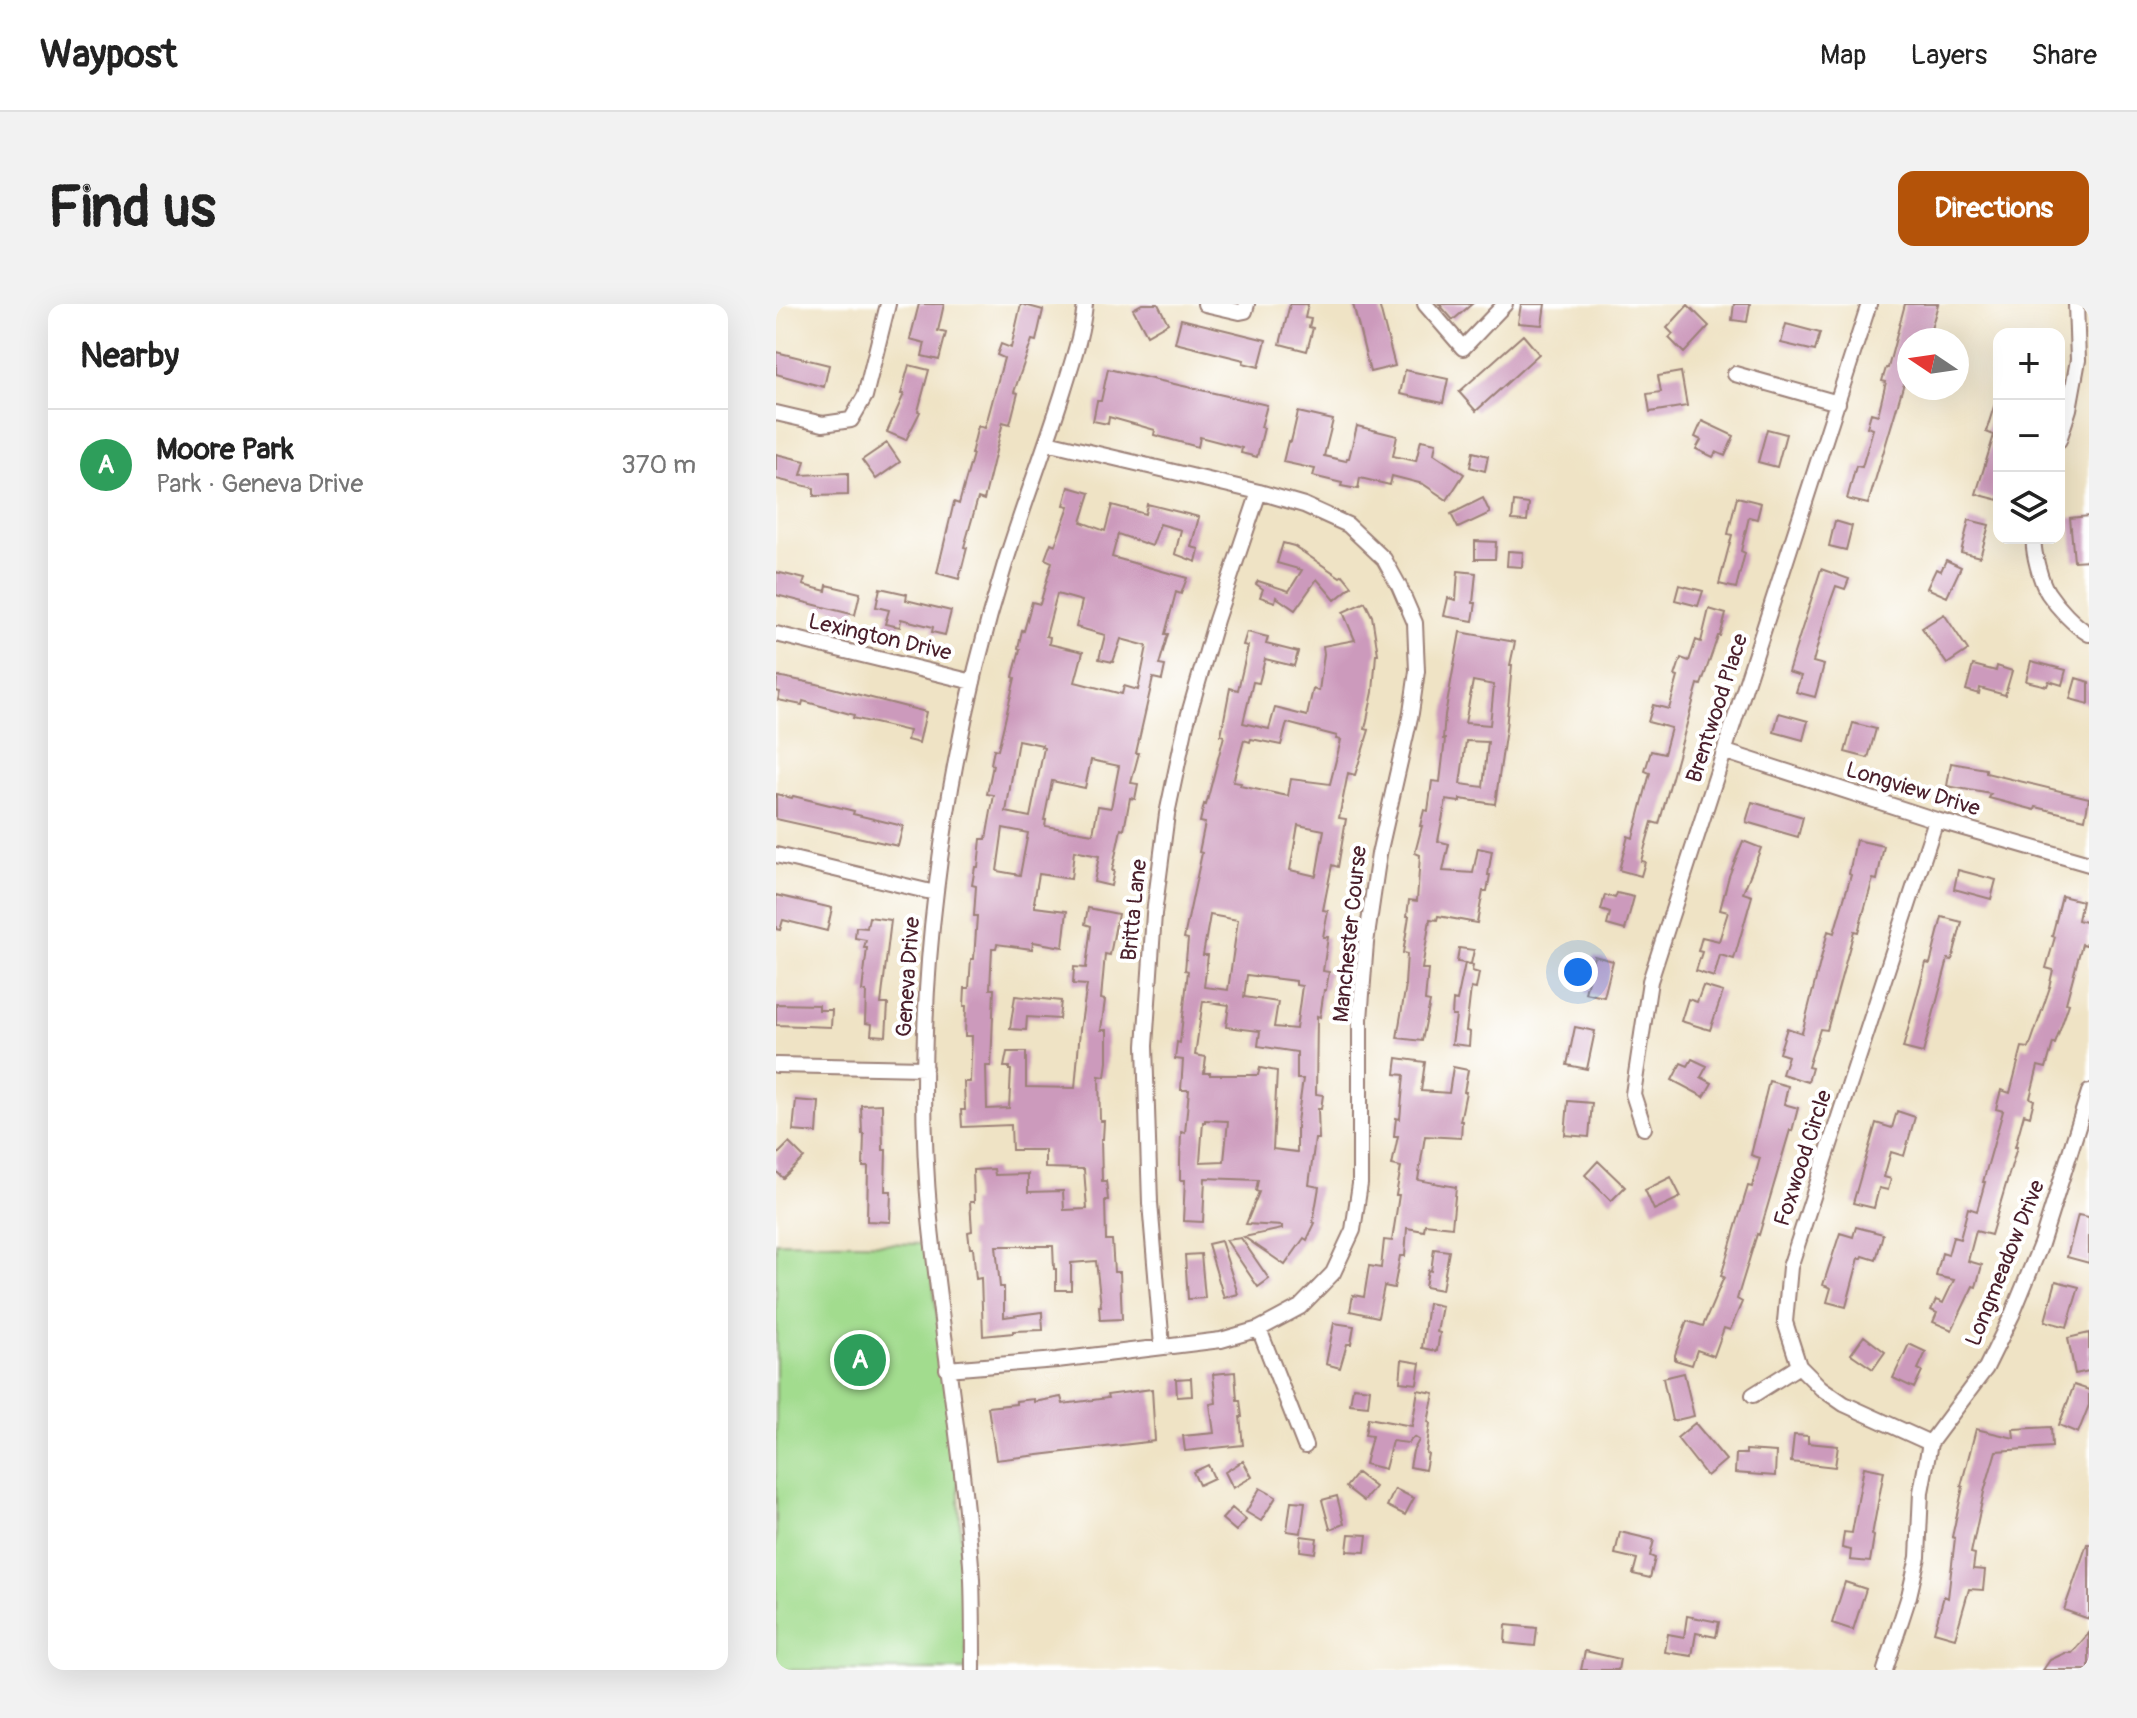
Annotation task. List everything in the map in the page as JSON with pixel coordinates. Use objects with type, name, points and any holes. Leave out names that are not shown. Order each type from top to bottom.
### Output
[{"type":"street","points":[[776,413],[823,424],[851,420],[865,396],[888,304]]},
{"type":"street","name":"Geneva Drive","points":[[973,1670],[972,1580],[930,1215],[925,1068],[935,893],[952,778],[973,682],[1005,564],[1082,330],[1085,304]]},
{"type":"street","points":[[1205,304],[1240,312],[1245,311],[1247,304]]},
{"type":"street","points":[[1425,304],[1463,348],[1505,304]]},
{"type":"street","name":"Brentwood Place","points":[[1644,1128],[1633,1094],[1650,981],[1869,304]]},
{"type":"street","points":[[2065,421],[2078,360],[2076,304]]},
{"type":"street","points":[[1735,374],[1838,403]]},
{"type":"street","name":"Manchester Course","points":[[947,1369],[1057,1360],[1221,1340],[1259,1329],[1300,1307],[1333,1273],[1353,1230],[1360,1184],[1360,1019],[1366,943],[1379,854],[1411,713],[1417,671],[1415,623],[1399,586],[1384,559],[1348,525],[1304,505],[1259,492],[1047,442]]},
{"type":"street","name":"Britta Lane","points":[[1162,1346],[1150,1203],[1145,1046],[1155,905],[1167,814],[1186,724],[1216,620],[1259,492]]},
{"type":"street","points":[[2033,544],[2047,591],[2089,634]]},
{"type":"street","name":"Lexington Drive","points":[[776,634],[973,682]]},
{"type":"street","name":"Longview Drive","points":[[1726,752],[1936,820],[2089,864]]},
{"type":"street","name":"Foxwood Circle","points":[[1930,1443],[1844,1404],[1821,1388],[1799,1366],[1785,1322],[1790,1267],[1936,820]]},
{"type":"street","points":[[776,855],[935,893]]},
{"type":"street","points":[[776,1065],[925,1068]]},
{"type":"street","name":"Longmeadow Drive","points":[[1885,1670],[1918,1557],[1921,1492],[1930,1443],[1986,1368],[2012,1315],[2041,1244],[2089,1092]]},
{"type":"street","points":[[1259,1329],[1305,1446]]},
{"type":"street","points":[[1753,1395],[1799,1366]]},
{"type":"green space","points":[[776,1242],[928,1244],[958,1476],[967,1670],[776,1670]]},
{"type":"building","points":[[919,304],[944,304],[938,331],[946,333],[939,360],[922,356],[925,343],[910,339]]},
{"type":"building","points":[[1021,304],[1043,310],[1036,341],[1032,340],[1014,392],[1018,393],[1010,424],[1003,422],[984,500],[978,498],[964,547],[967,548],[959,579],[937,573],[954,502],[959,504],[973,454],[978,426],[985,428],[1004,358],[997,355],[1001,344],[1011,348]]},
{"type":"building","points":[[1142,304],[1158,304],[1168,323],[1147,335],[1133,309]]},
{"type":"building","points":[[1290,304],[1308,304],[1305,318],[1311,319],[1309,327],[1313,328],[1307,351],[1280,344]]},
{"type":"building","points":[[1353,304],[1379,304],[1395,366],[1370,372]]},
{"type":"building","points":[[1439,304],[1472,304],[1453,320]]},
{"type":"building","points":[[1521,304],[1545,304],[1542,325],[1518,323]]},
{"type":"building","points":[[1734,304],[1750,304],[1747,322],[1732,320]]},
{"type":"building","points":[[1905,304],[1938,304],[1931,328],[1899,328]]},
{"type":"building","points":[[1688,305],[1709,326],[1684,353],[1669,338],[1673,334],[1667,328]]},
{"type":"building","points":[[1181,319],[1266,340],[1259,367],[1243,363],[1244,360],[1175,343]]},
{"type":"building","points":[[1786,324],[1820,333],[1815,351],[1781,343]]},
{"type":"building","points":[[1897,334],[1899,400],[1868,504],[1847,499],[1856,466],[1862,467],[1873,429],[1867,427],[1871,413],[1878,415],[1886,382],[1882,381]]},
{"type":"building","points":[[1523,335],[1539,354],[1476,411],[1459,392]]},
{"type":"building","points":[[776,352],[829,365],[824,387],[776,374]]},
{"type":"building","points":[[909,365],[929,370],[920,412],[906,440],[887,432],[904,394],[901,394]]},
{"type":"building","points":[[1108,369],[1267,405],[1257,457],[1241,453],[1242,448],[1200,437],[1198,447],[1154,435],[1155,430],[1109,417],[1108,424],[1093,421]]},
{"type":"building","points":[[1405,370],[1448,379],[1443,403],[1400,394]]},
{"type":"building","points":[[1681,372],[1687,406],[1650,412],[1647,394],[1661,392],[1658,376]]},
{"type":"building","points":[[1993,410],[1993,435],[1986,432]]},
{"type":"building","points":[[1298,412],[1333,420],[1324,456],[1346,461],[1357,426],[1397,436],[1393,456],[1416,461],[1421,440],[1436,443],[1434,454],[1464,474],[1447,500],[1423,484],[1392,476],[1390,485],[1360,478],[1358,489],[1313,476],[1315,469],[1283,462]]},
{"type":"building","points":[[1702,421],[1734,436],[1725,456],[1716,452],[1713,457],[1696,449],[1701,440],[1695,437]]},
{"type":"building","points":[[1767,429],[1786,434],[1777,467],[1758,462]]},
{"type":"building","points":[[1993,438],[1993,498],[1976,494]]},
{"type":"building","points":[[887,443],[900,462],[876,479],[862,460]]},
{"type":"building","points":[[1473,452],[1488,456],[1485,471],[1470,467]]},
{"type":"building","points":[[776,454],[805,461],[801,475],[848,473],[848,495],[814,496],[814,488],[776,479]]},
{"type":"building","points":[[1069,487],[1090,493],[1081,522],[1105,531],[1112,505],[1145,514],[1147,504],[1199,517],[1191,547],[1199,549],[1196,562],[1175,554],[1181,530],[1160,524],[1152,546],[1118,534],[1112,557],[1187,578],[1181,594],[1176,592],[1165,634],[1168,634],[1159,665],[1165,666],[1162,680],[1153,678],[1131,783],[1138,784],[1135,799],[1130,798],[1124,830],[1121,829],[1111,886],[1094,882],[1099,856],[1074,851],[1071,879],[1039,874],[1034,902],[1035,907],[1067,911],[1063,947],[1033,942],[1032,949],[997,944],[996,948],[992,948],[990,989],[994,989],[991,1066],[986,1066],[987,1109],[1009,1108],[1011,1070],[1004,1067],[1007,1052],[1026,1052],[1026,1087],[1075,1088],[1087,985],[1073,984],[1074,967],[1086,968],[1091,926],[1085,924],[1088,908],[1118,914],[1110,955],[1105,954],[1101,999],[1105,1000],[1101,1030],[1107,1030],[1107,1062],[1105,1077],[1099,1076],[1100,1121],[1104,1121],[1102,1181],[1106,1181],[1108,1200],[1105,1200],[1106,1240],[1112,1240],[1114,1272],[1120,1272],[1122,1319],[1100,1320],[1096,1261],[1071,1263],[1071,1290],[1056,1290],[1053,1246],[996,1246],[1000,1287],[1004,1287],[1004,1317],[1042,1312],[1043,1330],[983,1336],[981,1278],[976,1279],[968,1232],[972,1231],[970,1202],[974,1202],[973,1170],[994,1169],[995,1175],[1028,1174],[1028,1192],[1063,1191],[1064,1210],[1087,1209],[1084,1169],[1045,1168],[1045,1150],[1012,1150],[1011,1125],[962,1127],[961,1110],[965,1110],[964,1082],[970,1082],[972,1036],[965,1036],[964,1006],[971,959],[974,959],[977,916],[974,916],[976,886],[972,885],[975,867],[978,867],[981,839],[986,839],[994,795],[987,794],[991,764],[994,749],[998,750],[1015,678],[1022,630],[1032,602],[1040,604],[1052,562],[1045,559],[1051,543],[1055,545],[1069,506],[1064,505]],"holes":[[[1057,594],[1082,601],[1076,627],[1105,635],[1099,659],[1113,662],[1121,639],[1147,646],[1138,690],[1124,686],[1122,694],[1075,682],[1083,652],[1049,644],[1050,637],[1046,636]],[[1018,740],[1042,745],[1044,748],[1030,817],[1006,812]],[[1091,760],[1119,766],[1111,808],[1098,806],[1093,834],[1045,826],[1052,781],[1085,788]],[[1003,828],[1028,833],[1020,875],[997,871]]]},
{"type":"building","points":[[1737,497],[1761,503],[1757,519],[1749,517],[1741,551],[1745,553],[1736,588],[1719,584],[1732,535],[1728,534]]},
{"type":"building","points":[[1483,498],[1490,513],[1458,528],[1451,514]]},
{"type":"building","points":[[1514,502],[1529,504],[1527,521],[1512,520]]},
{"type":"building","points":[[2089,516],[2089,560],[2074,561],[2070,518]]},
{"type":"building","points":[[1969,520],[1989,525],[1980,557],[1961,552]]},
{"type":"building","points":[[1835,521],[1852,526],[1846,550],[1829,546]]},
{"type":"building","points":[[1475,541],[1496,542],[1495,559],[1475,559]]},
{"type":"building","points":[[1283,543],[1294,546],[1340,577],[1343,575],[1352,586],[1335,600],[1317,579],[1295,610],[1276,597],[1275,602],[1260,597],[1263,589],[1256,584],[1258,581],[1289,591],[1302,570],[1277,563]]},
{"type":"building","points":[[1508,551],[1523,552],[1522,567],[1507,566]]},
{"type":"building","points":[[1946,560],[1961,567],[1947,597],[1927,588],[1936,569],[1941,571]]},
{"type":"building","points":[[1821,569],[1849,579],[1845,589],[1836,586],[1827,611],[1813,662],[1824,665],[1815,697],[1796,692],[1801,676],[1788,672]]},
{"type":"building","points":[[1458,571],[1476,573],[1473,621],[1444,616],[1448,598],[1456,600]]},
{"type":"building","points":[[776,572],[805,579],[803,585],[826,591],[827,585],[860,593],[855,615],[776,595]]},
{"type":"building","points":[[1679,585],[1703,591],[1698,606],[1675,600]]},
{"type":"building","points":[[880,588],[907,594],[906,600],[951,611],[945,635],[932,632],[933,627],[901,619],[900,627],[885,624],[889,610],[876,607]]},
{"type":"building","points":[[1365,602],[1372,616],[1378,654],[1365,729],[1369,730],[1355,775],[1348,773],[1339,818],[1346,819],[1338,867],[1332,865],[1323,910],[1328,911],[1323,937],[1328,937],[1323,971],[1329,972],[1320,1017],[1317,1016],[1316,1094],[1323,1095],[1321,1109],[1318,1109],[1319,1139],[1315,1139],[1309,1185],[1319,1187],[1315,1223],[1307,1240],[1304,1238],[1285,1265],[1244,1237],[1282,1229],[1282,1226],[1246,1224],[1259,1192],[1256,1191],[1258,1180],[1205,1178],[1203,1222],[1183,1221],[1185,1180],[1180,1180],[1181,1132],[1185,1133],[1189,1090],[1181,1090],[1183,1060],[1175,1059],[1177,1042],[1180,1043],[1188,971],[1185,970],[1188,939],[1184,938],[1202,853],[1199,852],[1205,823],[1200,822],[1224,736],[1221,735],[1230,688],[1238,690],[1248,646],[1243,645],[1247,632],[1268,637],[1266,644],[1298,652],[1294,666],[1265,659],[1259,683],[1253,682],[1243,723],[1269,729],[1275,708],[1307,716],[1313,689],[1319,691],[1323,646],[1355,640],[1343,612]],"holes":[[[1287,723],[1337,736],[1336,739],[1341,740],[1330,784],[1291,779],[1288,796],[1233,782],[1244,740],[1281,745]],[[1298,825],[1324,830],[1316,876],[1290,870]],[[1210,915],[1238,920],[1228,990],[1204,987],[1208,955],[1203,955]],[[1247,975],[1296,981],[1296,985],[1302,986],[1296,1029],[1274,1027],[1278,1002],[1244,997]],[[1203,1001],[1229,1005],[1226,1027],[1260,1031],[1258,1046],[1297,1052],[1297,1079],[1303,1079],[1297,1122],[1297,1152],[1273,1149],[1277,1071],[1260,1068],[1258,1075],[1210,1075],[1204,1073],[1206,1057],[1195,1055]],[[1228,1121],[1224,1161],[1200,1162],[1203,1122]]]},
{"type":"building","points":[[1709,609],[1726,614],[1701,685],[1698,684],[1659,824],[1652,822],[1641,861],[1645,862],[1641,876],[1619,870],[1628,836],[1633,838],[1650,773],[1645,771],[1651,751],[1664,754],[1671,728],[1648,722],[1653,705],[1669,709],[1681,658],[1689,661],[1696,640],[1701,642]]},
{"type":"building","points":[[1944,614],[1968,650],[1947,664],[1922,628]]},
{"type":"building","points":[[1460,632],[1515,642],[1495,804],[1446,800],[1438,841],[1449,844],[1443,871],[1473,873],[1478,848],[1492,851],[1490,875],[1487,891],[1483,891],[1477,923],[1438,916],[1437,920],[1430,919],[1422,969],[1428,969],[1425,1001],[1430,1002],[1422,1041],[1397,1038],[1406,985],[1407,954],[1403,953],[1409,900],[1417,901],[1420,855],[1415,853],[1424,810],[1428,811],[1432,781],[1440,782],[1445,715]],"holes":[[[1473,681],[1494,685],[1490,725],[1465,723]],[[1466,741],[1488,742],[1483,787],[1460,784]]]},
{"type":"building","points":[[2031,661],[2066,670],[2062,685],[2049,681],[2047,686],[2026,681]]},
{"type":"building","points":[[1973,665],[1996,671],[1997,666],[2012,671],[2005,695],[1980,688],[1979,694],[1966,690]]},
{"type":"building","points":[[777,676],[926,712],[919,743],[907,740],[909,731],[853,718],[854,715],[803,701],[802,705],[778,700]]},
{"type":"building","points":[[2076,678],[2089,682],[2089,704],[2070,699]]},
{"type":"building","points":[[1779,713],[1808,721],[1803,740],[1774,732]]},
{"type":"building","points":[[1853,723],[1876,729],[1868,758],[1845,752]]},
{"type":"building","points":[[1951,763],[1986,769],[1986,773],[2089,798],[2085,819],[2036,807],[2035,810],[1989,798],[1991,794],[1947,786]]},
{"type":"building","points":[[776,794],[854,811],[853,814],[903,826],[898,846],[776,819]]},
{"type":"building","points":[[1752,802],[1803,817],[1798,837],[1746,822]]},
{"type":"building","points":[[1856,840],[1884,846],[1877,880],[1873,879],[1858,932],[1854,931],[1827,1030],[1820,1029],[1808,1067],[1812,1068],[1808,1082],[1782,1074],[1788,1056],[1779,1053],[1787,1028],[1802,1033],[1828,931],[1834,933],[1851,875]]},
{"type":"building","points":[[1743,841],[1761,848],[1743,893],[1752,896],[1734,959],[1720,955],[1714,977],[1696,971],[1702,952],[1698,951],[1702,937],[1719,941],[1728,912],[1720,910]]},
{"type":"building","points":[[1958,870],[1996,880],[1991,899],[1954,889]]},
{"type":"building","points":[[1617,893],[1634,897],[1625,930],[1607,925],[1610,913],[1601,910],[1605,895],[1615,898]]},
{"type":"building","points":[[776,895],[832,908],[827,931],[783,920],[780,930],[776,929]]},
{"type":"building","points":[[2062,896],[2082,901],[2078,920],[2089,923],[2089,934],[2086,945],[2082,944],[2066,1003],[2069,1004],[2046,1068],[2038,1066],[2030,1098],[2034,1100],[2030,1116],[2024,1114],[1991,1235],[1976,1231],[1968,1261],[1982,1265],[1976,1287],[1973,1286],[1952,1330],[1933,1322],[1937,1313],[1931,1310],[1936,1300],[1943,1303],[1954,1280],[1936,1276],[1942,1253],[1948,1255],[1953,1237],[1960,1239],[1968,1208],[1977,1211],[2003,1111],[1996,1109],[2001,1090],[2010,1093],[2022,1047],[2029,1048],[2050,987],[2053,970],[2046,968]]},
{"type":"building","points":[[869,917],[891,920],[881,1004],[888,1004],[886,1036],[871,1035],[872,1024],[865,1023],[866,992],[862,991],[867,948],[864,948],[866,940],[855,938],[856,927],[867,928]]},
{"type":"building","points":[[1942,917],[1962,922],[1952,960],[1948,959],[1923,1053],[1903,1048]]},
{"type":"building","points":[[1459,948],[1474,950],[1471,964],[1457,962]]},
{"type":"building","points":[[1594,956],[1613,961],[1604,997],[1585,993]]},
{"type":"building","points":[[1465,963],[1473,965],[1472,971],[1479,973],[1476,989],[1471,988],[1466,1031],[1470,1032],[1469,1046],[1452,1044],[1456,1016],[1452,1016],[1453,1000],[1457,1001]]},
{"type":"building","points":[[1703,986],[1723,992],[1710,1030],[1681,1021],[1688,999],[1697,1002]]},
{"type":"building","points":[[1015,996],[1061,1001],[1059,1019],[1027,1017],[1026,1030],[1010,1029]]},
{"type":"building","points":[[776,1004],[819,1005],[819,1010],[832,1010],[831,1027],[776,1025]]},
{"type":"building","points":[[1575,1027],[1595,1031],[1587,1069],[1567,1065]]},
{"type":"building","points":[[1397,1058],[1425,1062],[1421,1091],[1449,1093],[1453,1067],[1468,1070],[1460,1121],[1461,1138],[1425,1136],[1418,1180],[1456,1187],[1452,1227],[1425,1224],[1424,1231],[1407,1228],[1405,1256],[1400,1256],[1394,1288],[1384,1286],[1378,1317],[1350,1311],[1353,1295],[1364,1297],[1369,1266],[1381,1268],[1384,1240],[1392,1241],[1401,1167],[1392,1165],[1398,1136],[1394,1136],[1396,1118],[1400,1119],[1404,1075],[1395,1074]]},
{"type":"building","points":[[1692,1059],[1707,1066],[1701,1077],[1712,1083],[1704,1097],[1672,1080],[1681,1063],[1688,1066]]},
{"type":"building","points":[[1769,1081],[1788,1086],[1784,1104],[1798,1108],[1737,1299],[1742,1302],[1730,1330],[1724,1328],[1714,1356],[1697,1350],[1692,1365],[1675,1360],[1687,1321],[1703,1326],[1724,1277],[1721,1276],[1748,1186],[1752,1187],[1760,1158],[1751,1155]]},
{"type":"building","points":[[796,1100],[819,1102],[817,1133],[793,1131]]},
{"type":"building","points":[[1568,1101],[1592,1103],[1589,1137],[1565,1135]]},
{"type":"building","points":[[882,1104],[883,1150],[886,1150],[885,1191],[891,1191],[890,1222],[867,1221],[868,1167],[863,1167],[861,1105]]},
{"type":"building","points":[[1897,1111],[1915,1117],[1904,1156],[1891,1152],[1884,1177],[1891,1179],[1888,1190],[1879,1188],[1874,1208],[1853,1203],[1876,1123],[1892,1128]]},
{"type":"building","points":[[789,1143],[804,1158],[783,1178],[776,1171],[776,1156]]},
{"type":"building","points":[[1598,1161],[1625,1187],[1611,1201],[1585,1175]]},
{"type":"building","points":[[1671,1177],[1681,1197],[1654,1210],[1645,1190]]},
{"type":"building","points":[[2078,1215],[2089,1217],[2089,1263],[2067,1257]]},
{"type":"building","points":[[1856,1227],[1883,1234],[1876,1260],[1863,1256],[1859,1258],[1846,1307],[1827,1302],[1831,1288],[1823,1285],[1840,1233],[1853,1237]]},
{"type":"building","points":[[1241,1238],[1269,1279],[1258,1287],[1226,1240]]},
{"type":"building","points":[[1221,1241],[1238,1294],[1224,1298],[1208,1244]]},
{"type":"building","points":[[1434,1249],[1449,1251],[1442,1290],[1425,1287]]},
{"type":"building","points":[[1201,1254],[1205,1298],[1188,1299],[1185,1255]]},
{"type":"building","points":[[2056,1281],[2079,1287],[2067,1327],[2045,1321]]},
{"type":"building","points":[[1428,1303],[1442,1306],[1437,1351],[1422,1348]]},
{"type":"building","points":[[1334,1323],[1354,1326],[1351,1344],[1347,1344],[1340,1368],[1326,1364]]},
{"type":"building","points":[[2089,1333],[2089,1371],[2075,1374],[2068,1338]]},
{"type":"building","points":[[1864,1336],[1885,1352],[1873,1369],[1851,1354]]},
{"type":"building","points":[[1909,1344],[1926,1352],[1914,1388],[1893,1378]]},
{"type":"building","points":[[1402,1360],[1420,1363],[1417,1384],[1400,1382]]},
{"type":"building","points":[[1235,1372],[1243,1445],[1185,1451],[1183,1436],[1214,1433],[1210,1404],[1216,1403],[1213,1374]]},
{"type":"building","points":[[1684,1373],[1694,1416],[1672,1421],[1663,1378]]},
{"type":"building","points":[[1191,1378],[1192,1396],[1177,1397],[1176,1379]]},
{"type":"building","points":[[2074,1385],[2089,1390],[2089,1405],[2078,1433],[2059,1425]]},
{"type":"building","points":[[1353,1387],[1370,1389],[1368,1406],[1350,1404]]},
{"type":"building","points":[[1152,1389],[1155,1441],[996,1460],[988,1407],[1061,1397],[1063,1404]]},
{"type":"building","points":[[1418,1390],[1434,1393],[1428,1422],[1425,1470],[1410,1467],[1419,1440],[1414,1437],[1408,1443],[1392,1441],[1385,1469],[1365,1464],[1372,1436],[1365,1435],[1368,1418],[1412,1426]]},
{"type":"building","points":[[1695,1423],[1726,1460],[1707,1476],[1677,1438]]},
{"type":"building","points":[[2051,1427],[2052,1447],[1996,1451],[1971,1553],[1975,1554],[1973,1569],[1985,1570],[1983,1590],[1969,1589],[1955,1638],[1934,1632],[1944,1596],[1948,1598],[1955,1538],[1952,1537],[1976,1429],[2014,1438],[2013,1429]]},
{"type":"building","points":[[1794,1435],[1808,1436],[1808,1443],[1838,1446],[1835,1467],[1791,1462]]},
{"type":"building","points":[[1746,1450],[1776,1452],[1775,1476],[1735,1473],[1736,1454],[1746,1454]]},
{"type":"building","points":[[1243,1461],[1252,1477],[1233,1488],[1225,1472]]},
{"type":"building","points":[[1208,1465],[1214,1478],[1199,1485],[1193,1472]]},
{"type":"building","points":[[1864,1467],[1884,1471],[1870,1562],[1850,1560],[1851,1550],[1842,1548],[1844,1532],[1852,1533]]},
{"type":"building","points":[[1357,1473],[1375,1487],[1364,1501],[1346,1487]]},
{"type":"building","points":[[1260,1488],[1276,1497],[1261,1521],[1246,1512]]},
{"type":"building","points":[[1395,1489],[1414,1498],[1405,1515],[1387,1506]]},
{"type":"building","points":[[1337,1496],[1344,1524],[1330,1529],[1322,1500]]},
{"type":"building","points":[[1291,1501],[1305,1502],[1301,1533],[1287,1531]]},
{"type":"building","points":[[1232,1508],[1246,1520],[1236,1531],[1222,1519]]},
{"type":"building","points":[[1620,1532],[1654,1540],[1650,1556],[1655,1558],[1650,1578],[1633,1574],[1637,1559],[1615,1554]]},
{"type":"building","points":[[1349,1534],[1367,1535],[1365,1552],[1347,1551]]},
{"type":"building","points":[[1301,1536],[1317,1538],[1315,1553],[1300,1551]]},
{"type":"building","points":[[2089,1544],[2089,1619],[2064,1610]]},
{"type":"building","points":[[1845,1582],[1866,1589],[1853,1630],[1832,1623]]},
{"type":"building","points":[[1687,1616],[1719,1622],[1716,1637],[1696,1633],[1692,1656],[1665,1652],[1668,1634],[1684,1637]]},
{"type":"building","points":[[1506,1625],[1537,1628],[1535,1646],[1505,1643]]},
{"type":"building","points":[[2089,1633],[2089,1670],[2043,1670],[2050,1660],[2072,1653]]},
{"type":"building","points":[[1585,1651],[1620,1659],[1618,1670],[1581,1670]]},
{"type":"place","name":"Moore Park","points":[[860,1360]]}]
